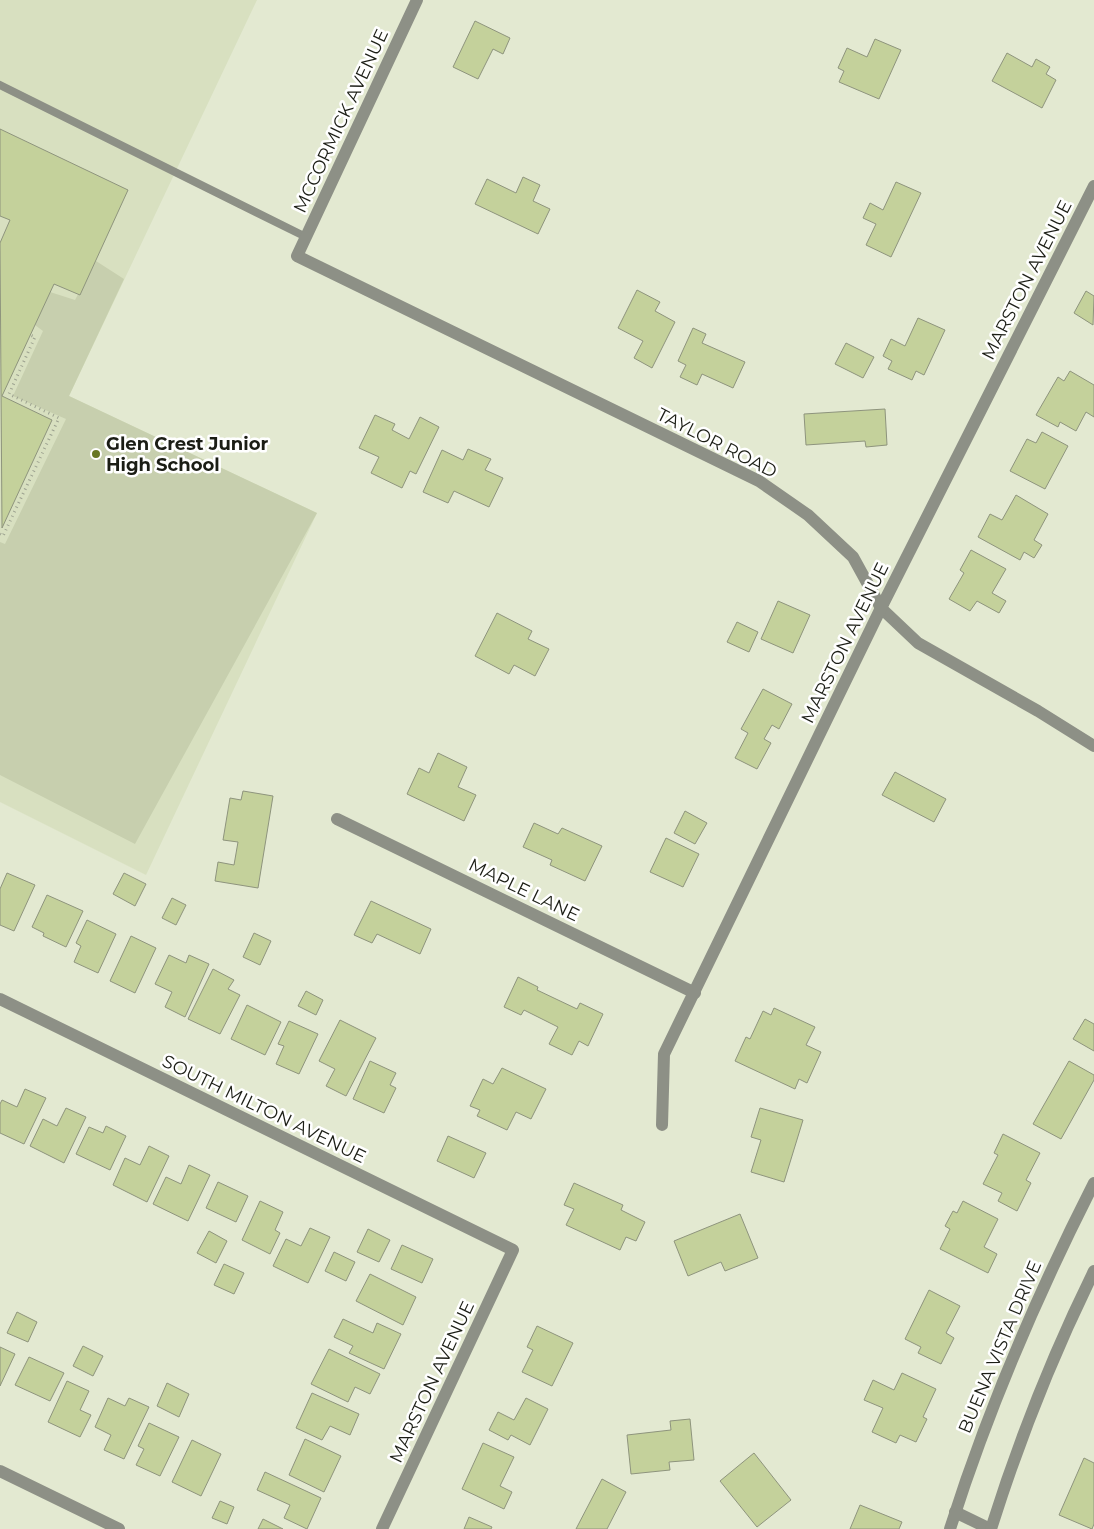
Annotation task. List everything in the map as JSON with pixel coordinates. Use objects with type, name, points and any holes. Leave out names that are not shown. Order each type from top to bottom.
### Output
[{"type":"street","name":"MCCORMICK AVENUE","points":[[296,256],[417,0]]},
{"type":"street","name":"MARSTON AVENUE","points":[[662,1125],[664,1054],[881,608],[1089,206],[1094,186]]},
{"type":"street","name":"TAYLOR ROAD","points":[[296,256],[759,481],[808,515],[853,557],[881,608],[918,643],[1038,711],[1094,746]]},
{"type":"street","name":"MAPLE LANE","points":[[338,819],[694,993]]},
{"type":"street","name":"SOUTH MILTON AVENUE","points":[[0,999],[513,1250]]},
{"type":"street","name":"BUENA VISTA DRIVE","points":[[950,1529],[997,1396],[1032,1313],[1094,1183]]},
{"type":"street","name":"MARSTON AVENUE","points":[[382,1529],[513,1250]]},
{"type":"street","points":[[955,1512],[990,1529],[1029,1416],[1064,1331],[1094,1271]]},
{"type":"street","points":[[0,1471],[120,1529]]},
{"type":"lane","points":[[0,85],[306,237]]},
{"type":"path","points":[[0,534],[3,536],[60,418],[9,394],[35,337],[30,335]]},
{"type":"shaded area","name":"Glen Crest Junior High School","points":[[0,0],[257,0],[69,396],[317,513],[146,875],[0,802]]},
{"type":"shaded area","points":[[96,261],[124,279],[69,396],[317,513],[135,844],[0,775],[0,542],[5,544],[66,419],[13,396],[43,331],[35,325],[50,292],[75,300]]},
{"type":"building","points":[[475,21],[510,38],[503,54],[493,49],[478,79],[453,67]]},
{"type":"building","points":[[875,39],[901,50],[879,99],[839,82],[844,71],[838,68],[847,48],[867,57]]},
{"type":"building","points":[[1007,53],[1032,67],[1036,59],[1050,67],[1046,74],[1056,80],[1042,108],[992,81]]},
{"type":"building","points":[[0,129],[128,190],[80,295],[54,284],[2,396],[52,420],[2,528],[0,243],[10,220],[0,216]]},
{"type":"building","points":[[523,177],[540,185],[533,201],[550,209],[538,234],[475,204],[487,179],[516,193]]},
{"type":"building","points":[[896,182],[921,193],[891,257],[866,245],[876,224],[863,218],[870,203],[883,210]]},
{"type":"building","points":[[637,290],[660,302],[655,311],[675,322],[652,368],[634,358],[643,341],[618,328]]},
{"type":"building","points":[[1086,291],[1094,296],[1093,325],[1074,313]]},
{"type":"building","points":[[918,318],[945,330],[924,375],[916,371],[912,380],[888,369],[892,361],[883,356],[891,339],[905,346]]},
{"type":"building","points":[[693,328],[706,334],[702,343],[745,362],[733,388],[702,374],[697,385],[680,377],[686,365],[678,361]]},
{"type":"building","points":[[846,343],[874,357],[863,378],[835,364]]},
{"type":"building","points":[[1070,371],[1094,385],[1094,417],[1086,412],[1076,431],[1060,422],[1058,427],[1036,415],[1058,377],[1064,381]]},
{"type":"building","points":[[885,409],[887,445],[866,447],[865,441],[806,445],[804,414]]},
{"type":"building","points":[[375,415],[395,424],[392,430],[409,439],[420,417],[439,427],[416,474],[410,471],[402,488],[371,473],[379,457],[359,448]]},
{"type":"building","points":[[1042,432],[1068,446],[1045,489],[1010,471],[1027,439],[1036,443]]},
{"type":"building","points":[[468,449],[491,459],[485,470],[503,478],[489,507],[454,491],[448,503],[423,492],[442,450],[463,460]]},
{"type":"building","points":[[1016,495],[1048,514],[1034,540],[1042,545],[1034,558],[1024,552],[1020,560],[978,537],[990,514],[1002,520]]},
{"type":"building","points":[[971,550],[1006,569],[992,593],[1006,601],[999,613],[977,601],[970,611],[949,599],[964,573],[960,570]]},
{"type":"building","points":[[778,601],[810,615],[793,653],[761,639]]},
{"type":"building","points":[[497,613],[532,631],[528,639],[549,649],[535,676],[514,665],[509,674],[475,656]]},
{"type":"building","points":[[737,622],[758,632],[749,652],[727,642]]},
{"type":"building","points":[[763,689],[792,704],[779,729],[772,725],[764,739],[771,743],[757,769],[735,758],[748,733],[741,729]]},
{"type":"building","points":[[438,753],[467,767],[458,787],[476,795],[464,821],[407,794],[419,768],[429,773]]},
{"type":"building","points":[[895,772],[946,799],[934,822],[882,795]]},
{"type":"building","points":[[243,791],[273,796],[258,888],[215,881],[218,862],[234,865],[238,842],[223,840],[230,798],[241,800]]},
{"type":"building","points":[[685,811],[707,823],[695,844],[674,833]]},
{"type":"building","points":[[534,823],[558,834],[562,828],[602,846],[585,881],[550,865],[552,860],[523,847]]},
{"type":"building","points":[[666,838],[699,854],[683,887],[650,872]]},
{"type":"building","points":[[7,873],[35,885],[14,931],[0,925],[0,889]]},
{"type":"building","points":[[124,873],[146,884],[135,906],[113,894]]},
{"type":"building","points":[[47,895],[83,911],[66,947],[43,936],[44,933],[32,927]]},
{"type":"building","points":[[172,898],[186,905],[176,925],[162,918]]},
{"type":"building","points":[[371,901],[431,929],[420,954],[377,934],[372,943],[354,935]]},
{"type":"building","points":[[87,920],[116,934],[98,973],[74,962],[81,946],[76,943]]},
{"type":"building","points":[[254,933],[271,941],[260,965],[243,957]]},
{"type":"building","points":[[131,936],[156,948],[135,993],[110,981]]},
{"type":"building","points":[[169,955],[186,963],[189,955],[209,964],[185,1017],[165,1007],[172,992],[155,984]]},
{"type":"building","points":[[213,969],[234,980],[228,989],[240,995],[220,1034],[188,1019]]},
{"type":"building","points":[[518,977],[538,987],[537,990],[577,1009],[580,1003],[603,1014],[588,1046],[579,1041],[572,1055],[549,1044],[558,1027],[524,1010],[521,1015],[504,1007]]},
{"type":"building","points":[[306,991],[323,1000],[316,1015],[298,1006]]},
{"type":"building","points":[[247,1005],[281,1022],[265,1055],[231,1039]]},
{"type":"building","points":[[774,1008],[815,1027],[806,1045],[821,1052],[807,1083],[799,1079],[795,1089],[735,1061],[746,1037],[750,1039],[763,1011],[771,1015]]},
{"type":"building","points":[[1085,1019],[1094,1024],[1094,1051],[1073,1039]]},
{"type":"building","points":[[340,1020],[376,1038],[346,1096],[326,1086],[335,1069],[319,1061]]},
{"type":"building","points":[[289,1021],[318,1034],[299,1074],[276,1064],[284,1046],[278,1044]]},
{"type":"building","points":[[370,1061],[396,1073],[390,1085],[396,1088],[384,1113],[353,1099]]},
{"type":"building","points":[[1069,1061],[1094,1075],[1094,1080],[1061,1139],[1033,1124]]},
{"type":"building","points":[[502,1068],[546,1089],[531,1119],[516,1112],[507,1130],[477,1116],[480,1110],[470,1106],[483,1079],[493,1084]]},
{"type":"building","points":[[25,1089],[46,1098],[24,1144],[0,1133],[0,1104],[2,1100],[17,1107]]},
{"type":"building","points":[[66,1108],[86,1117],[64,1163],[30,1146],[43,1119],[57,1126]]},
{"type":"building","points":[[760,1108],[803,1120],[784,1182],[751,1172],[761,1140],[751,1137]]},
{"type":"building","points":[[106,1126],[126,1136],[110,1170],[76,1154],[89,1127],[103,1133]]},
{"type":"building","points":[[1003,1134],[1040,1153],[1026,1180],[1031,1183],[1017,1211],[998,1201],[1002,1193],[983,1184],[998,1155],[994,1153]]},
{"type":"building","points":[[448,1136],[486,1153],[474,1178],[437,1161]]},
{"type":"building","points":[[149,1146],[169,1156],[147,1202],[113,1185],[125,1158],[140,1165]]},
{"type":"building","points":[[189,1165],[210,1175],[188,1221],[153,1204],[166,1177],[181,1184]]},
{"type":"building","points":[[218,1182],[248,1196],[236,1222],[206,1208]]},
{"type":"building","points":[[574,1183],[623,1205],[621,1210],[645,1222],[636,1241],[626,1237],[620,1250],[566,1225],[574,1209],[564,1205]]},
{"type":"building","points":[[260,1201],[283,1212],[275,1230],[280,1233],[270,1254],[242,1240]]},
{"type":"building","points":[[963,1201],[998,1219],[984,1247],[997,1254],[988,1273],[940,1249],[950,1229],[945,1226],[953,1211],[957,1213]]},
{"type":"building","points":[[740,1214],[758,1258],[725,1271],[721,1262],[688,1276],[674,1241]]},
{"type":"building","points":[[310,1228],[330,1237],[308,1283],[273,1266],[286,1239],[301,1246]]},
{"type":"building","points":[[368,1229],[390,1240],[379,1262],[357,1252]]},
{"type":"building","points":[[209,1231],[227,1241],[216,1263],[197,1253]]},
{"type":"building","points":[[402,1245],[433,1259],[422,1283],[391,1269]]},
{"type":"building","points":[[334,1252],[355,1262],[346,1281],[325,1271]]},
{"type":"building","points":[[224,1264],[244,1273],[234,1294],[214,1285]]},
{"type":"building","points":[[370,1274],[416,1297],[403,1325],[356,1301]]},
{"type":"building","points":[[929,1290],[960,1306],[946,1333],[954,1338],[941,1364],[918,1353],[921,1347],[905,1339]]},
{"type":"building","points":[[17,1312],[37,1322],[28,1342],[7,1333]]},
{"type":"building","points":[[343,1319],[373,1333],[377,1323],[401,1334],[384,1369],[349,1353],[353,1346],[334,1337]]},
{"type":"building","points":[[537,1326],[573,1343],[552,1386],[522,1372],[533,1350],[527,1347]]},
{"type":"building","points":[[83,1346],[103,1356],[93,1376],[73,1366]]},
{"type":"building","points":[[0,1347],[15,1354],[0,1386]]},
{"type":"building","points":[[329,1349],[380,1374],[370,1394],[355,1387],[348,1402],[311,1384]]},
{"type":"building","points":[[29,1357],[64,1373],[50,1401],[15,1385]]},
{"type":"building","points":[[902,1373],[936,1389],[923,1417],[927,1419],[916,1442],[900,1435],[896,1443],[872,1432],[883,1408],[864,1400],[873,1380],[894,1390]]},
{"type":"building","points":[[67,1381],[89,1391],[80,1410],[91,1415],[80,1437],[48,1422]]},
{"type":"building","points":[[167,1383],[189,1394],[179,1417],[157,1406]]},
{"type":"building","points":[[312,1393],[359,1414],[350,1435],[330,1426],[322,1440],[296,1428]]},
{"type":"building","points":[[108,1398],[125,1406],[129,1398],[149,1407],[124,1459],[104,1450],[111,1435],[95,1427]]},
{"type":"building","points":[[526,1398],[548,1409],[530,1445],[511,1435],[508,1440],[489,1430],[498,1412],[514,1420]]},
{"type":"building","points":[[690,1419],[694,1460],[669,1462],[670,1470],[631,1474],[627,1435],[671,1430],[670,1421]]},
{"type":"building","points":[[149,1423],[179,1437],[160,1476],[136,1465],[144,1449],[138,1446]]},
{"type":"building","points":[[305,1439],[341,1456],[324,1492],[289,1475]]},
{"type":"building","points":[[192,1440],[221,1454],[201,1496],[172,1482]]},
{"type":"building","points":[[483,1443],[514,1457],[500,1486],[512,1492],[504,1509],[462,1489]]},
{"type":"building","points":[[754,1453],[791,1500],[757,1527],[720,1481]]},
{"type":"building","points":[[1084,1458],[1094,1463],[1094,1524],[1092,1529],[1059,1515]]},
{"type":"building","points":[[265,1472],[321,1498],[307,1529],[284,1518],[290,1505],[257,1490]]},
{"type":"building","points":[[602,1479],[626,1492],[607,1529],[576,1529]]},
{"type":"building","points":[[220,1501],[234,1507],[227,1524],[212,1518]]},
{"type":"building","points":[[860,1505],[902,1522],[899,1529],[850,1529]]},
{"type":"building","points":[[469,1517],[492,1527],[491,1529],[464,1529]]},
{"type":"building","points":[[263,1519],[283,1529],[258,1529]]},
{"type":"place","name":"Glen Crest Junior High School","points":[[96,454]]}]
